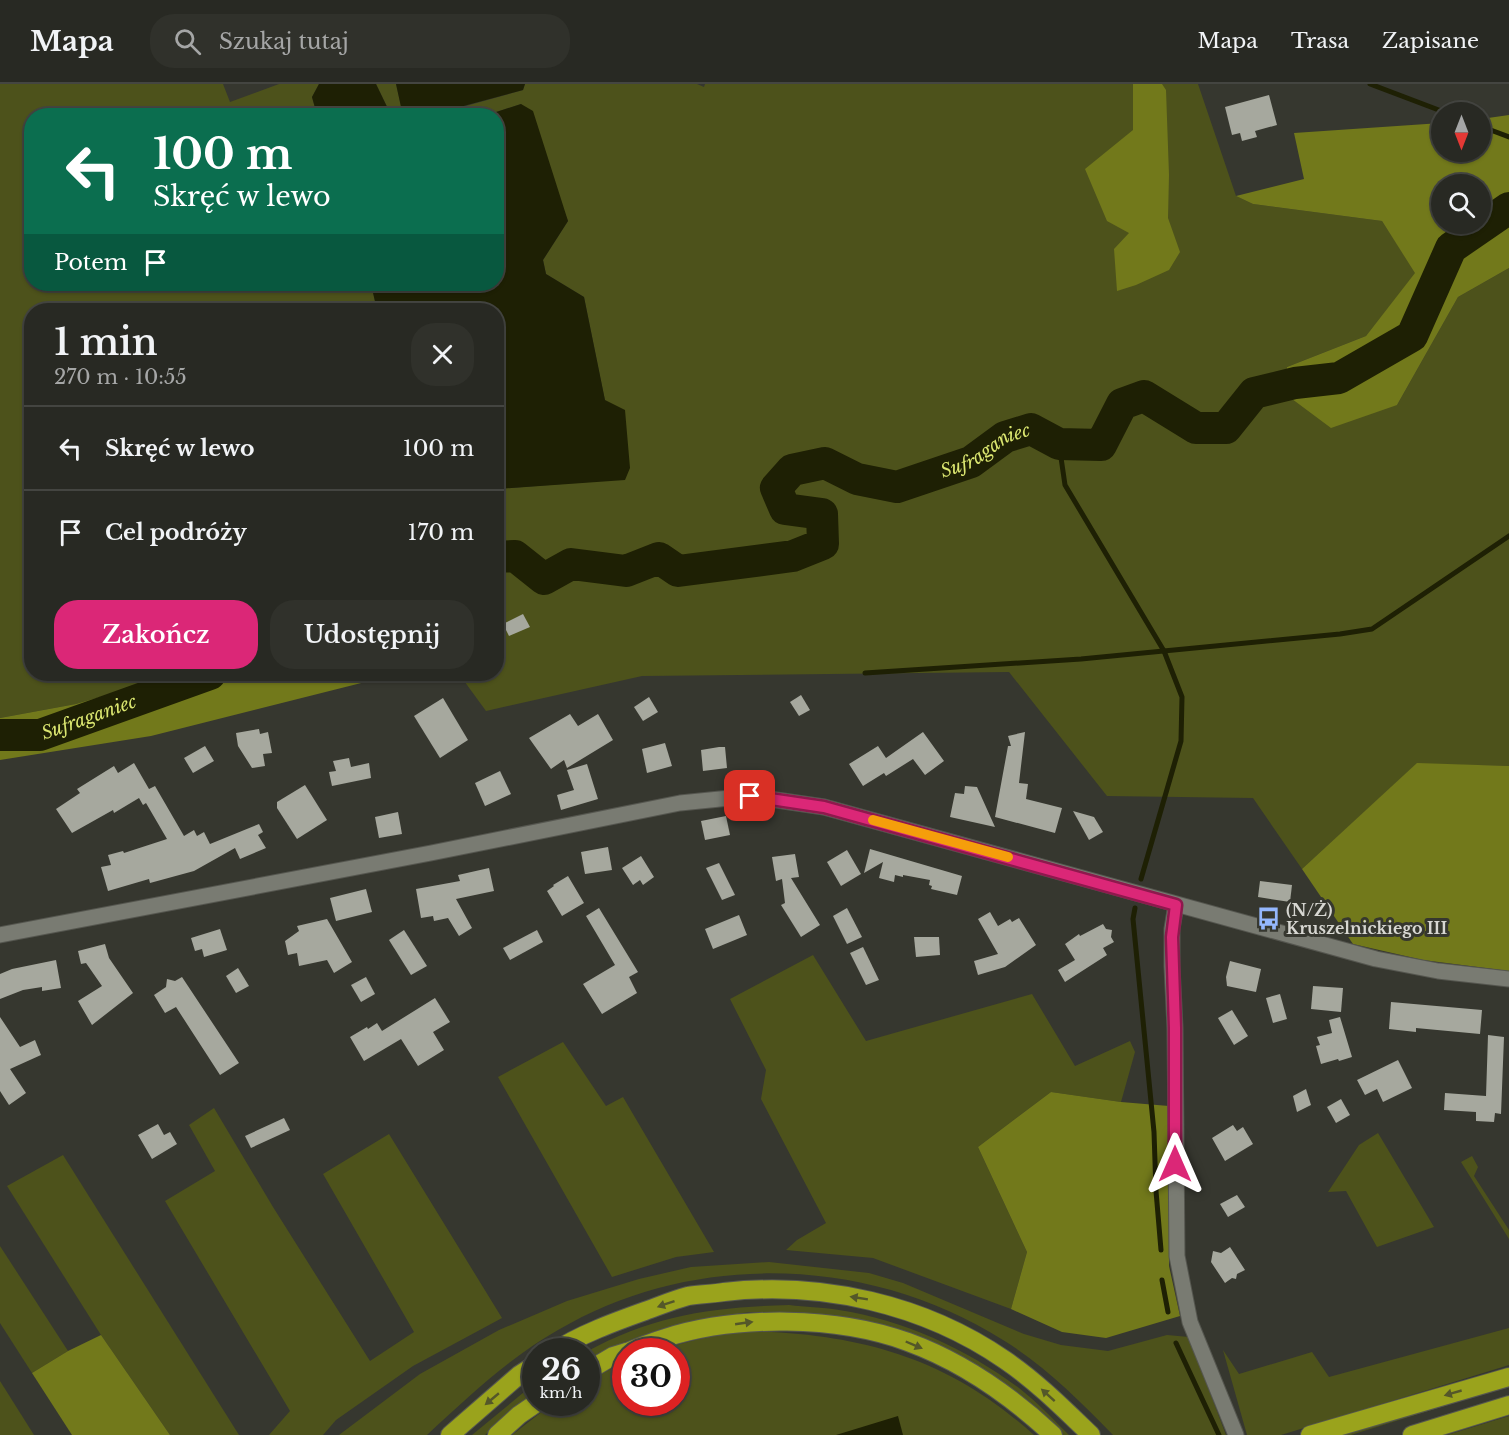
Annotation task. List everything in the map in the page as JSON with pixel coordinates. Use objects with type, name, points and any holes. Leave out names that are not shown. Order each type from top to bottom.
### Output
[{"type":"highway","points":[[582,1338],[617,1321],[688,1296],[741,1290],[788,1289],[870,1299],[915,1314],[964,1335],[1013,1366],[1091,1435]]},
{"type":"highway","points":[[664,1338],[756,1322],[808,1323],[858,1329],[908,1342],[953,1363],[993,1386],[1027,1410],[1053,1435]]},
{"type":"highway","points":[[450,1435],[522,1373]]},
{"type":"highway","points":[[1310,1435],[1509,1377]]},
{"type":"highway","points":[[1412,1435],[1509,1404]]},
{"type":"highway","points":[[497,1435],[522,1413]]},
{"type":"street","points":[[0,935],[680,803],[750,796],[824,807],[1376,959],[1438,971],[1509,979]]},
{"type":"street","points":[[1176,905],[1173,920],[1172,966],[1175,1028],[1177,1256],[1190,1322],[1236,1435]]},
{"type":"green space","points":[[0,84],[223,84],[230,102],[279,84],[319,84],[312,97],[315,108],[24,108],[24,291],[373,291],[375,303],[24,303],[24,681],[153,681],[76,704],[0,718]]},
{"type":"green space","points":[[376,84],[396,84],[401,108],[388,108]]},
{"type":"green space","points":[[525,84],[697,84],[704,87],[705,84],[1198,84],[1236,196],[1253,204],[1382,221],[1416,273],[1366,336],[1287,367],[1397,405],[1458,297],[1509,268],[1509,766],[1417,764],[1302,869],[1253,798],[1107,796],[1009,672],[642,676],[486,711],[464,681],[504,681],[504,488],[625,479],[605,401],[584,297],[546,274],[543,260],[568,221],[521,104],[504,110],[459,108],[523,90]]},
{"type":"green space","points":[[1133,84],[1162,84],[1166,90],[1168,218],[1180,252],[1169,270],[1117,291],[1114,249],[1129,233],[1107,221],[1085,169],[1133,130]]},
{"type":"green space","points":[[1509,115],[1509,268],[1458,297],[1397,405],[1331,428],[1284,393],[1287,367],[1366,336],[1415,273],[1382,221],[1253,204],[1236,196],[1304,179],[1294,133],[1431,124],[1431,162],[1491,162],[1491,118]]},
{"type":"green space","points":[[153,681],[369,681],[151,736],[0,760],[0,718],[76,704]]},
{"type":"green space","points":[[1417,763],[1509,766],[1509,971],[1423,960],[1353,944],[1302,869]]},
{"type":"green space","points":[[813,955],[866,1041],[1032,994],[1075,1066],[1130,1041],[1135,1052],[1121,1102],[1051,1092],[978,1147],[1027,1252],[1011,1309],[873,1258],[786,1250],[797,1240],[826,1223],[761,1099],[766,1070],[730,999]]},
{"type":"green space","points":[[563,1042],[606,1106],[623,1097],[714,1252],[676,1257],[612,1277],[498,1077]]},
{"type":"green space","points":[[1051,1092],[1169,1106],[1169,1266],[1180,1316],[1106,1338],[1062,1332],[1011,1309],[1027,1252],[978,1147]]},
{"type":"green space","points":[[214,1108],[370,1361],[414,1332],[323,1174],[389,1134],[502,1318],[413,1366],[336,1420],[323,1435],[269,1435],[290,1411],[165,1201],[215,1171],[189,1125]]},
{"type":"green space","points":[[1378,1133],[1434,1227],[1377,1247],[1346,1191],[1328,1192],[1359,1145]]},
{"type":"green space","points":[[63,1155],[239,1435],[170,1435],[101,1335],[7,1186]]},
{"type":"green space","points":[[1472,1156],[1478,1167],[1474,1176],[1509,1230],[1509,1239],[1461,1162]]},
{"type":"green space","points":[[0,1246],[68,1351],[32,1373],[0,1323]]},
{"type":"green space","points":[[769,1262],[869,1273],[903,1283],[1024,1334],[1061,1345],[1108,1351],[1167,1335],[1189,1337],[1226,1435],[1113,1435],[1074,1396],[1033,1361],[1003,1340],[951,1312],[896,1292],[840,1279],[782,1274],[723,1276],[666,1286],[611,1304],[545,1338],[522,1338],[522,1354],[458,1406],[427,1435],[339,1435],[420,1374],[499,1330],[567,1301],[639,1279],[691,1267]]},
{"type":"green space","points":[[789,1305],[833,1309],[887,1321],[934,1338],[978,1361],[1019,1388],[1069,1435],[1061,1435],[1015,1394],[826,1315],[749,1312],[661,1329],[636,1338],[613,1338],[635,1329],[684,1315],[735,1308]]},
{"type":"green space","points":[[1509,1328],[1509,1365],[1281,1435],[1247,1435],[1223,1350],[1239,1374],[1312,1352],[1329,1377]]},
{"type":"green space","points":[[749,1331],[790,1333],[866,1345],[902,1355],[936,1369],[969,1387],[1002,1409],[1034,1435],[512,1435],[536,1416],[600,1416],[600,1375],[612,1368],[612,1416],[690,1416],[690,1341]]},
{"type":"green space","points":[[101,1335],[170,1435],[72,1435],[32,1373],[68,1351]]},
{"type":"green space","points":[[611,1339],[612,1348],[600,1354],[600,1345]]},
{"type":"green space","points":[[0,1381],[34,1435],[0,1435]]},
{"type":"green space","points":[[1499,1389],[1351,1435],[1337,1435]]},
{"type":"green space","points":[[522,1394],[522,1403],[485,1435],[472,1435]]},
{"type":"green space","points":[[1509,1416],[1509,1435],[1447,1435]]},
{"type":"shaded area","points":[[319,84],[376,84],[388,108],[315,108],[312,97]]},
{"type":"shaded area","points":[[396,84],[525,84],[523,90],[456,108],[401,108]]},
{"type":"shaded area","points":[[521,104],[533,111],[568,221],[543,260],[546,274],[584,297],[605,400],[625,410],[630,468],[625,480],[504,489],[504,303],[375,303],[373,291],[504,291],[504,110]]},
{"type":"shaded area","points":[[898,1416],[903,1435],[836,1435]]},
{"type":"building","points":[[1269,95],[1277,125],[1255,131],[1257,137],[1242,141],[1240,133],[1232,135],[1225,107]]},
{"type":"building","points":[[523,614],[530,627],[509,636],[504,624]]},
{"type":"building","points":[[801,695],[810,710],[799,716],[790,702]]},
{"type":"building","points":[[649,697],[658,712],[643,721],[634,707]]},
{"type":"building","points":[[443,698],[468,740],[440,758],[414,716]]},
{"type":"building","points":[[570,714],[578,726],[598,714],[613,740],[567,768],[564,760],[551,769],[529,738]]},
{"type":"building","points":[[259,729],[260,734],[268,732],[272,753],[263,754],[265,766],[252,768],[238,746],[236,733]]},
{"type":"building","points":[[923,732],[944,761],[925,775],[913,759],[886,776],[884,773],[863,786],[849,764],[878,746],[886,758]]},
{"type":"building","points":[[1025,732],[1019,783],[1028,784],[1026,799],[1062,808],[1055,833],[995,817],[1008,746],[1011,746],[1008,736]]},
{"type":"building","points":[[665,743],[672,766],[647,773],[642,749]]},
{"type":"building","points":[[205,746],[214,761],[193,773],[184,758]]},
{"type":"building","points":[[725,747],[727,768],[703,771],[701,750]]},
{"type":"building","points":[[349,758],[351,767],[369,763],[371,778],[332,786],[329,772],[336,771],[333,761]]},
{"type":"building","points":[[134,763],[149,789],[155,786],[184,836],[194,830],[197,836],[204,832],[210,844],[259,824],[263,832],[258,835],[266,848],[240,859],[235,848],[194,871],[150,883],[149,879],[108,891],[101,867],[111,865],[108,855],[123,851],[124,853],[167,839],[146,803],[143,805],[139,798],[72,833],[56,809],[80,793],[77,789],[114,766],[118,773]]},
{"type":"building","points":[[587,764],[598,799],[561,810],[557,795],[574,790],[567,770]]},
{"type":"building","points":[[500,771],[511,794],[485,806],[475,783]]},
{"type":"building","points":[[305,785],[327,820],[297,839],[277,808],[277,802]]},
{"type":"building","points":[[965,786],[977,787],[995,827],[950,817],[955,793],[964,794]]},
{"type":"building","points":[[1073,811],[1094,817],[1103,832],[1089,840]]},
{"type":"building","points":[[398,812],[402,834],[379,838],[375,817]]},
{"type":"building","points":[[726,816],[730,835],[705,840],[701,821]]},
{"type":"building","points":[[608,847],[612,870],[585,874],[581,852]]},
{"type":"building","points":[[870,849],[962,876],[957,895],[931,889],[930,880],[903,875],[903,877],[895,875],[894,882],[879,878],[883,862],[864,873]]},
{"type":"building","points":[[847,850],[861,874],[841,886],[827,862]]},
{"type":"building","points":[[795,854],[799,877],[791,878],[820,925],[801,937],[781,905],[785,903],[782,879],[776,881],[772,857]]},
{"type":"building","points":[[641,856],[654,877],[643,885],[640,880],[633,885],[622,868]]},
{"type":"building","points":[[719,863],[735,895],[722,900],[706,868]]},
{"type":"building","points":[[489,868],[494,891],[456,899],[472,928],[459,936],[448,918],[434,921],[433,916],[421,918],[416,889],[460,881],[458,875]]},
{"type":"building","points":[[568,876],[584,903],[562,916],[547,891]]},
{"type":"building","points":[[1260,881],[1292,885],[1290,902],[1258,897]]},
{"type":"building","points":[[366,889],[372,912],[336,921],[330,898]]},
{"type":"building","points":[[599,908],[638,972],[629,977],[637,993],[602,1014],[583,984],[615,965],[586,916]]},
{"type":"building","points":[[847,908],[862,937],[847,944],[833,916]]},
{"type":"building","points":[[990,912],[998,926],[1010,919],[1012,922],[1019,918],[1036,945],[1005,967],[978,975],[974,961],[998,954],[978,919]]},
{"type":"building","points":[[739,915],[747,935],[713,949],[705,929]]},
{"type":"building","points":[[327,919],[352,962],[334,973],[327,960],[299,966],[297,953],[288,955],[285,941],[299,931],[297,926]]},
{"type":"building","points":[[1103,924],[1106,929],[1112,930],[1111,937],[1114,942],[1103,948],[1107,955],[1065,982],[1058,970],[1075,960],[1065,944],[1079,934],[1080,936]]},
{"type":"building","points":[[220,929],[227,950],[204,957],[202,949],[195,951],[191,938]]},
{"type":"building","points":[[404,930],[427,966],[411,975],[389,940]]},
{"type":"building","points":[[537,930],[543,942],[510,960],[503,948]]},
{"type":"building","points":[[914,937],[939,937],[940,955],[916,957]]},
{"type":"building","points":[[105,944],[109,958],[133,993],[92,1025],[78,1001],[102,986],[86,963],[81,964],[78,951]]},
{"type":"building","points":[[863,947],[879,980],[866,985],[850,953]]},
{"type":"building","points":[[56,960],[61,988],[42,991],[42,987],[23,990],[0,999],[0,974],[12,969]]},
{"type":"building","points":[[1230,961],[1261,969],[1256,992],[1227,986],[1226,977]]},
{"type":"building","points":[[238,968],[249,986],[236,993],[226,976]]},
{"type":"building","points":[[182,977],[239,1063],[220,1075],[176,1007],[165,1013],[154,995],[166,987],[167,979],[175,981]]},
{"type":"building","points":[[366,977],[375,994],[361,1002],[351,985]]},
{"type":"building","points":[[1313,986],[1343,988],[1341,1012],[1311,1009]]},
{"type":"building","points":[[1280,994],[1287,1019],[1273,1023],[1266,998]]},
{"type":"building","points":[[435,998],[450,1022],[433,1032],[444,1050],[418,1066],[401,1039],[364,1061],[350,1037],[377,1023],[382,1031]]},
{"type":"building","points":[[1391,1002],[1482,1010],[1480,1034],[1416,1028],[1416,1032],[1389,1029]]},
{"type":"building","points":[[1232,1010],[1248,1036],[1234,1045],[1218,1018]]},
{"type":"building","points":[[0,1017],[20,1047],[35,1040],[41,1055],[10,1069],[26,1093],[9,1105],[0,1091]]},
{"type":"building","points":[[1340,1017],[1352,1057],[1321,1064],[1316,1046],[1320,1045],[1317,1037],[1332,1033],[1329,1020]]},
{"type":"building","points":[[1488,1035],[1504,1037],[1501,1114],[1495,1113],[1494,1122],[1476,1121],[1476,1112],[1444,1110],[1445,1093],[1486,1096]]},
{"type":"building","points":[[1398,1060],[1412,1088],[1383,1102],[1377,1089],[1365,1095],[1357,1080]]},
{"type":"building","points":[[1306,1089],[1311,1105],[1297,1112],[1293,1096]]},
{"type":"building","points":[[1341,1099],[1350,1115],[1336,1123],[1327,1107]]},
{"type":"building","points":[[284,1118],[290,1130],[251,1148],[245,1136]]},
{"type":"building","points":[[158,1124],[164,1135],[170,1132],[177,1144],[152,1159],[138,1135]]},
{"type":"building","points":[[1233,1125],[1237,1131],[1243,1127],[1253,1144],[1225,1161],[1212,1138]]},
{"type":"building","points":[[1237,1195],[1245,1207],[1228,1217],[1220,1204]]},
{"type":"building","points":[[1230,1247],[1245,1270],[1237,1274],[1236,1279],[1232,1278],[1225,1283],[1211,1262],[1213,1251],[1221,1253]]},
{"type":"waterway","points":[[1370,84],[1431,107]]},
{"type":"waterway","points":[[1491,130],[1509,137]]},
{"type":"waterway","name":"Sufraganiec","points":[[504,557],[515,556],[544,579],[571,564],[626,571],[659,558],[678,571],[793,556],[823,544],[822,514],[785,509],[776,488],[792,470],[825,463],[857,479],[897,487],[971,462],[1005,437],[1031,429],[1059,444],[1101,445],[1122,404],[1144,396],[1196,428],[1226,428],[1254,393],[1295,383],[1339,378],[1412,336],[1451,248],[1509,208]]},
{"type":"waterway","points":[[1059,444],[1065,485],[1164,651],[1182,697],[1181,741],[1141,879]]},
{"type":"waterway","points":[[865,673],[1081,659],[1372,629],[1509,536]]},
{"type":"waterway","name":"Sufraganiec","points":[[0,735],[40,735],[190,681]]},
{"type":"waterway","points":[[1135,908],[1133,919],[1154,1132],[1161,1250]]},
{"type":"waterway","points":[[1162,1280],[1168,1312]]},
{"type":"waterway","points":[[1176,1343],[1219,1435]]},
{"type":"slow traffic","points":[[873,820],[1008,857]]},
{"type":"place","name":"(N/Ż) Kruszelnickiego III","points":[[1268,919]]},
{"type":"route","points":[[750,796],[824,807],[1176,905],[1172,937],[1175,1164]]}]
